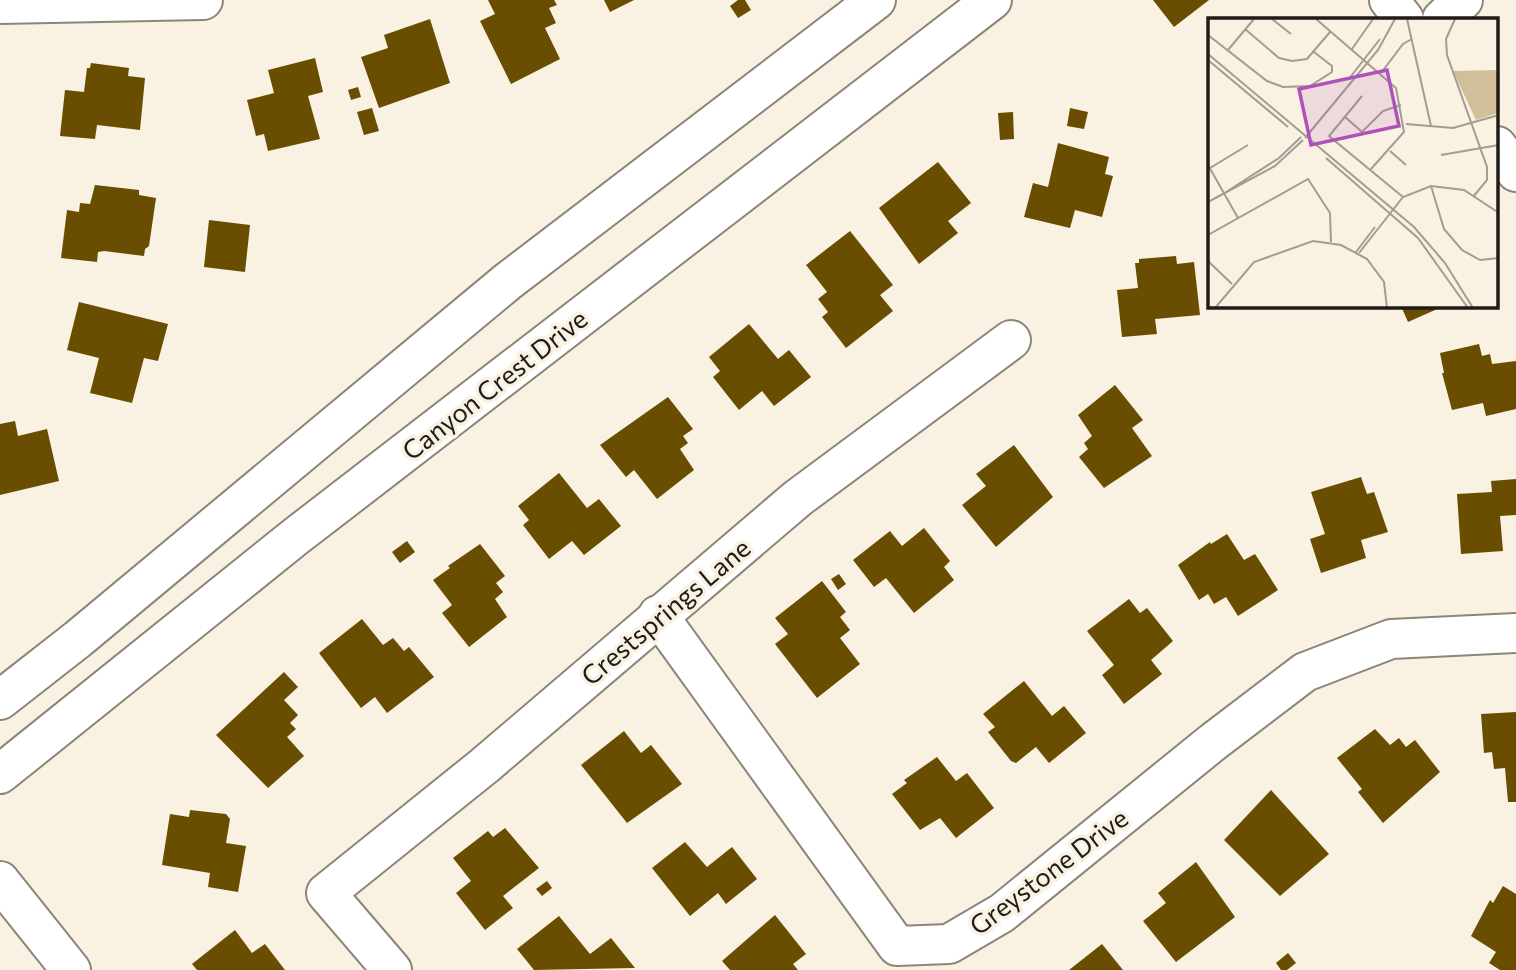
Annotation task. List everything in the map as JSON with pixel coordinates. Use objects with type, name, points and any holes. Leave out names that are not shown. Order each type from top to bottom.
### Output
[{"type":"main road","points":[[0,4],[203,0]]},
{"type":"main road","points":[[0,700],[78,639],[507,282],[876,0]]},
{"type":"main road","name":"Canyon Crest Drive","points":[[0,774],[296,537],[992,0]]},
{"type":"main road","points":[[1389,0],[1403,18]]},
{"type":"main road","points":[[1443,18],[1463,0]]},
{"type":"main road","points":[[1498,147],[1516,172]]},
{"type":"main road","name":"Crestsprings Lane","points":[[391,970],[326,892],[484,766],[798,498],[1011,340]]},
{"type":"main road","name":"Greystone Drive","points":[[658,615],[897,946],[949,944],[1002,913],[1213,742],[1305,672],[1391,639],[1516,633]]},
{"type":"main road","points":[[0,881],[71,970]]},
{"type":"building","points":[[488,0],[554,0],[557,5],[549,8],[556,23],[545,28],[560,59],[511,84],[480,21],[495,14]]},
{"type":"building","points":[[604,0],[634,0],[610,12]]},
{"type":"building","points":[[738,0],[745,0],[751,10],[738,18],[730,6]]},
{"type":"building","points":[[1153,0],[1209,0],[1174,27]]},
{"type":"building","points":[[430,19],[450,83],[379,108],[361,57],[388,48],[384,35]]},
{"type":"building","points":[[315,58],[323,92],[308,96],[320,139],[268,151],[264,134],[256,136],[247,100],[274,93],[268,70]]},
{"type":"building","points":[[91,63],[129,68],[128,76],[145,78],[140,130],[97,125],[95,139],[60,136],[65,90],[84,92],[87,68],[90,68]]},
{"type":"building","points":[[358,87],[361,97],[351,100],[348,90]]},
{"type":"building","points":[[372,108],[379,131],[364,135],[357,112]]},
{"type":"building","points":[[1070,108],[1088,112],[1084,129],[1067,126]]},
{"type":"building","points":[[1013,112],[1014,139],[1000,140],[998,113]]},
{"type":"building","points":[[1058,143],[1109,157],[1105,174],[1113,176],[1102,217],[1075,210],[1070,228],[1024,217],[1033,183],[1048,187]]},
{"type":"building","points":[[938,162],[971,203],[948,221],[958,233],[919,264],[879,208]]},
{"type":"building","points":[[95,185],[139,190],[139,195],[156,198],[149,246],[145,249],[144,256],[104,251],[98,252],[97,262],[61,258],[67,210],[79,212],[80,203],[90,204]]},
{"type":"building","points":[[209,220],[250,225],[245,272],[204,267]]},
{"type":"building","points":[[850,231],[893,285],[880,295],[893,311],[846,348],[822,317],[828,312],[818,299],[827,292],[806,265]]},
{"type":"building","points":[[1176,256],[1177,264],[1194,262],[1200,315],[1155,319],[1157,334],[1122,337],[1117,290],[1138,288],[1135,263],[1139,263],[1139,259]]},
{"type":"building","points":[[79,302],[168,324],[158,361],[144,358],[132,403],[90,393],[99,358],[67,350]]},
{"type":"building","points":[[1402,308],[1440,308],[1408,322]]},
{"type":"building","points":[[749,324],[778,359],[789,350],[811,377],[774,406],[762,391],[739,410],[713,377],[720,371],[709,357]]},
{"type":"building","points":[[1479,344],[1482,356],[1490,354],[1492,364],[1516,361],[1516,409],[1486,416],[1483,403],[1452,410],[1442,373],[1440,353]]},
{"type":"building","points":[[1115,385],[1143,420],[1132,428],[1152,456],[1104,488],[1079,457],[1088,449],[1084,443],[1092,436],[1078,415]]},
{"type":"building","points":[[668,397],[693,429],[683,436],[688,443],[680,449],[694,470],[657,499],[634,470],[626,477],[600,445]]},
{"type":"building","points":[[15,421],[18,436],[47,429],[59,481],[0,495],[0,424]]},
{"type":"building","points":[[1014,445],[1053,497],[996,547],[962,505],[986,486],[976,474]]},
{"type":"building","points":[[559,473],[587,508],[599,499],[621,526],[584,555],[572,541],[549,559],[523,525],[529,520],[518,506]]},
{"type":"building","points":[[1361,477],[1367,494],[1374,492],[1388,532],[1361,540],[1366,558],[1321,573],[1310,539],[1325,534],[1311,492]]},
{"type":"building","points":[[1516,479],[1516,515],[1500,516],[1503,551],[1461,554],[1457,494],[1492,492],[1491,481]]},
{"type":"building","points":[[924,528],[950,561],[944,567],[954,580],[914,613],[886,578],[874,587],[853,560],[890,531],[902,546]]},
{"type":"building","points":[[1227,534],[1244,560],[1255,554],[1278,590],[1238,616],[1226,597],[1214,604],[1208,594],[1199,600],[1178,565],[1210,542],[1211,544]]},
{"type":"building","points":[[407,541],[415,552],[400,563],[392,552]]},
{"type":"building","points":[[480,544],[505,576],[496,583],[503,592],[495,599],[507,617],[469,647],[442,613],[452,605],[433,580]]},
{"type":"building","points":[[839,574],[846,584],[838,590],[831,579]]},
{"type":"building","points":[[822,581],[846,612],[840,617],[850,630],[840,638],[860,664],[817,698],[775,644],[788,634],[775,618]]},
{"type":"building","points":[[1129,599],[1140,613],[1147,608],[1173,641],[1151,660],[1162,674],[1124,704],[1102,675],[1114,665],[1087,631]]},
{"type":"building","points":[[362,619],[383,645],[393,638],[404,651],[409,647],[434,677],[387,713],[375,697],[361,708],[319,653]]},
{"type":"building","points":[[284,672],[298,687],[284,700],[298,715],[290,723],[296,729],[287,737],[304,756],[268,788],[216,735]]},
{"type":"building","points":[[1024,681],[1052,716],[1064,706],[1086,733],[1049,763],[1036,747],[1016,763],[1011,761],[988,732],[995,727],[983,714]]},
{"type":"building","points":[[1516,712],[1516,802],[1508,802],[1505,768],[1494,769],[1492,752],[1484,753],[1481,714]]},
{"type":"building","points":[[1375,729],[1390,745],[1399,738],[1406,747],[1415,740],[1440,772],[1383,823],[1358,792],[1362,789],[1337,758]]},
{"type":"building","points":[[624,731],[641,753],[651,745],[682,784],[627,823],[581,765]]},
{"type":"building","points":[[937,757],[956,781],[967,773],[994,808],[956,838],[940,818],[920,830],[892,794],[907,783],[904,780]]},
{"type":"building","points":[[1271,790],[1329,854],[1280,896],[1224,840]]},
{"type":"building","points":[[190,810],[226,814],[230,819],[226,843],[246,846],[238,892],[208,887],[210,873],[162,865],[170,814],[189,817]]},
{"type":"building","points":[[505,828],[539,868],[503,896],[513,908],[485,930],[456,893],[471,881],[453,858],[488,831],[493,837]]},
{"type":"building","points":[[685,842],[707,867],[732,847],[757,879],[726,904],[718,893],[690,916],[652,868]]},
{"type":"building","points":[[1196,862],[1235,917],[1176,962],[1143,921],[1166,903],[1158,893]]},
{"type":"building","points":[[547,881],[552,888],[542,896],[536,889]]},
{"type":"building","points":[[1503,886],[1516,894],[1516,970],[1500,970],[1489,963],[1496,952],[1471,936],[1490,900],[1493,903]]},
{"type":"building","points":[[775,915],[806,954],[793,964],[798,970],[730,970],[722,961]]},
{"type":"building","points":[[559,916],[590,954],[611,938],[635,968],[534,970],[517,949]]},
{"type":"building","points":[[235,930],[252,953],[265,944],[285,970],[197,970],[192,964]]},
{"type":"building","points":[[1102,944],[1123,970],[1069,970]]},
{"type":"building","points":[[1288,953],[1296,963],[1287,970],[1281,970],[1276,963]]}]
